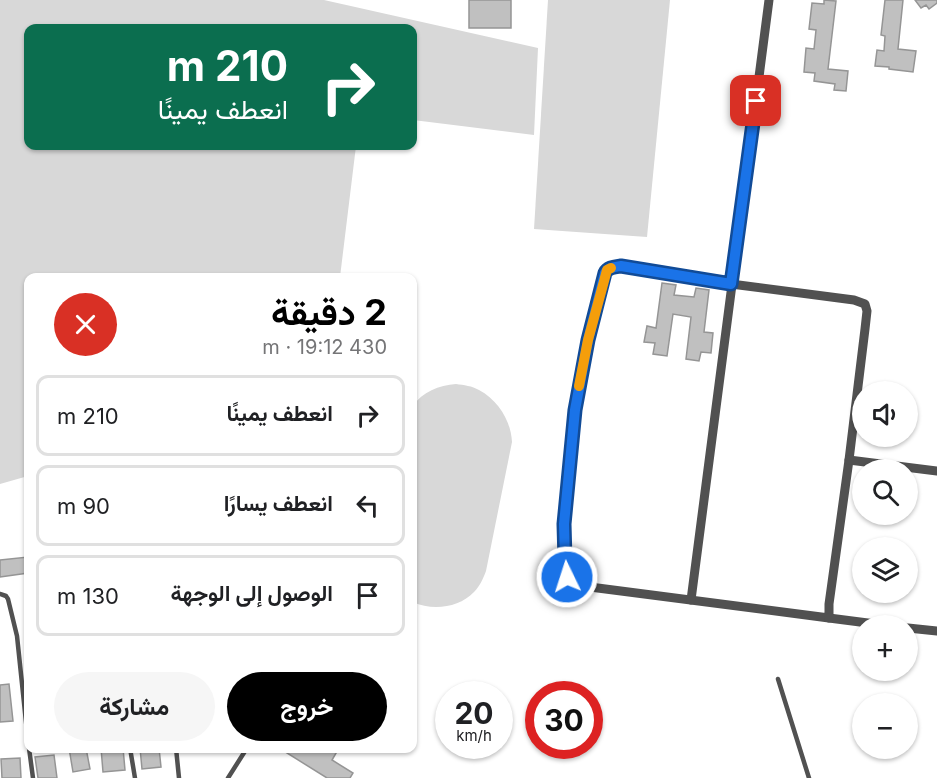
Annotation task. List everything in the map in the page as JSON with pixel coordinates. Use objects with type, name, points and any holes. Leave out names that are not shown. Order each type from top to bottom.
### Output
[{"type":"street","points":[[691,600],[770,0]]},
{"type":"street","points":[[829,618],[830,595],[867,311],[866,303],[632,267],[608,269],[605,273],[588,340],[575,410],[564,524],[567,577],[571,582],[579,585],[691,600],[829,618],[852,621]]},
{"type":"street","points":[[849,460],[937,471]]},
{"type":"street","points":[[918,629],[937,631]]},
{"type":"lane","points":[[0,594],[8,599],[15,624],[24,705]]},
{"type":"lane","points":[[778,679],[809,778]]},
{"type":"lane","points":[[30,753],[33,778]]},
{"type":"lane","points":[[131,753],[135,778]]},
{"type":"lane","points":[[176,753],[179,778]]},
{"type":"lane","points":[[228,778],[244,753]]},
{"type":"shaded area","points":[[0,0],[324,0],[538,48],[534,135],[417,120],[417,24],[24,24],[24,150],[356,150],[340,273],[24,273],[24,477],[0,484]]},
{"type":"shaded area","points":[[548,0],[670,0],[647,237],[534,229]]},
{"type":"shaded area","points":[[456,384],[468,386],[486,394],[498,405],[506,419],[512,442],[486,571],[481,582],[474,592],[461,602],[437,607],[417,604],[417,401],[431,390]]},
{"type":"building","points":[[469,0],[511,0],[511,28],[469,28]]},
{"type":"building","points":[[824,0],[836,1],[828,69],[848,71],[846,91],[834,90],[835,84],[814,81],[815,73],[804,72],[806,48],[814,49],[816,30],[809,29],[812,3],[824,4]]},
{"type":"building","points":[[885,0],[903,0],[898,49],[916,51],[913,72],[875,66],[877,50],[884,51],[885,36],[881,35]]},
{"type":"building","points":[[915,0],[937,0],[937,3],[929,9],[926,5],[921,8]]},
{"type":"building","points":[[662,283],[676,285],[674,295],[694,297],[696,288],[709,290],[704,332],[713,333],[711,353],[701,352],[699,361],[686,359],[691,317],[673,314],[667,356],[653,354],[655,343],[644,342],[647,326],[656,328]]},
{"type":"building","points":[[24,557],[24,574],[0,577],[0,560]]},
{"type":"building","points":[[9,684],[13,721],[0,722],[0,685]]},
{"type":"building","points":[[70,753],[87,753],[90,769],[73,772]]},
{"type":"building","points":[[101,753],[123,753],[125,770],[103,772]]},
{"type":"building","points":[[140,753],[160,753],[161,767],[142,769]]},
{"type":"building","points":[[287,753],[336,753],[332,760],[353,773],[350,778],[327,778]]},
{"type":"building","points":[[54,755],[57,778],[38,778],[35,757]]},
{"type":"building","points":[[20,758],[21,778],[2,778],[1,759]]},
{"type":"slow traffic","points":[[579,386],[603,281],[607,270],[611,268]]},
{"type":"route","points":[[567,577],[564,524],[575,410],[582,365],[605,273],[610,268],[621,266],[731,284],[756,101]]}]
